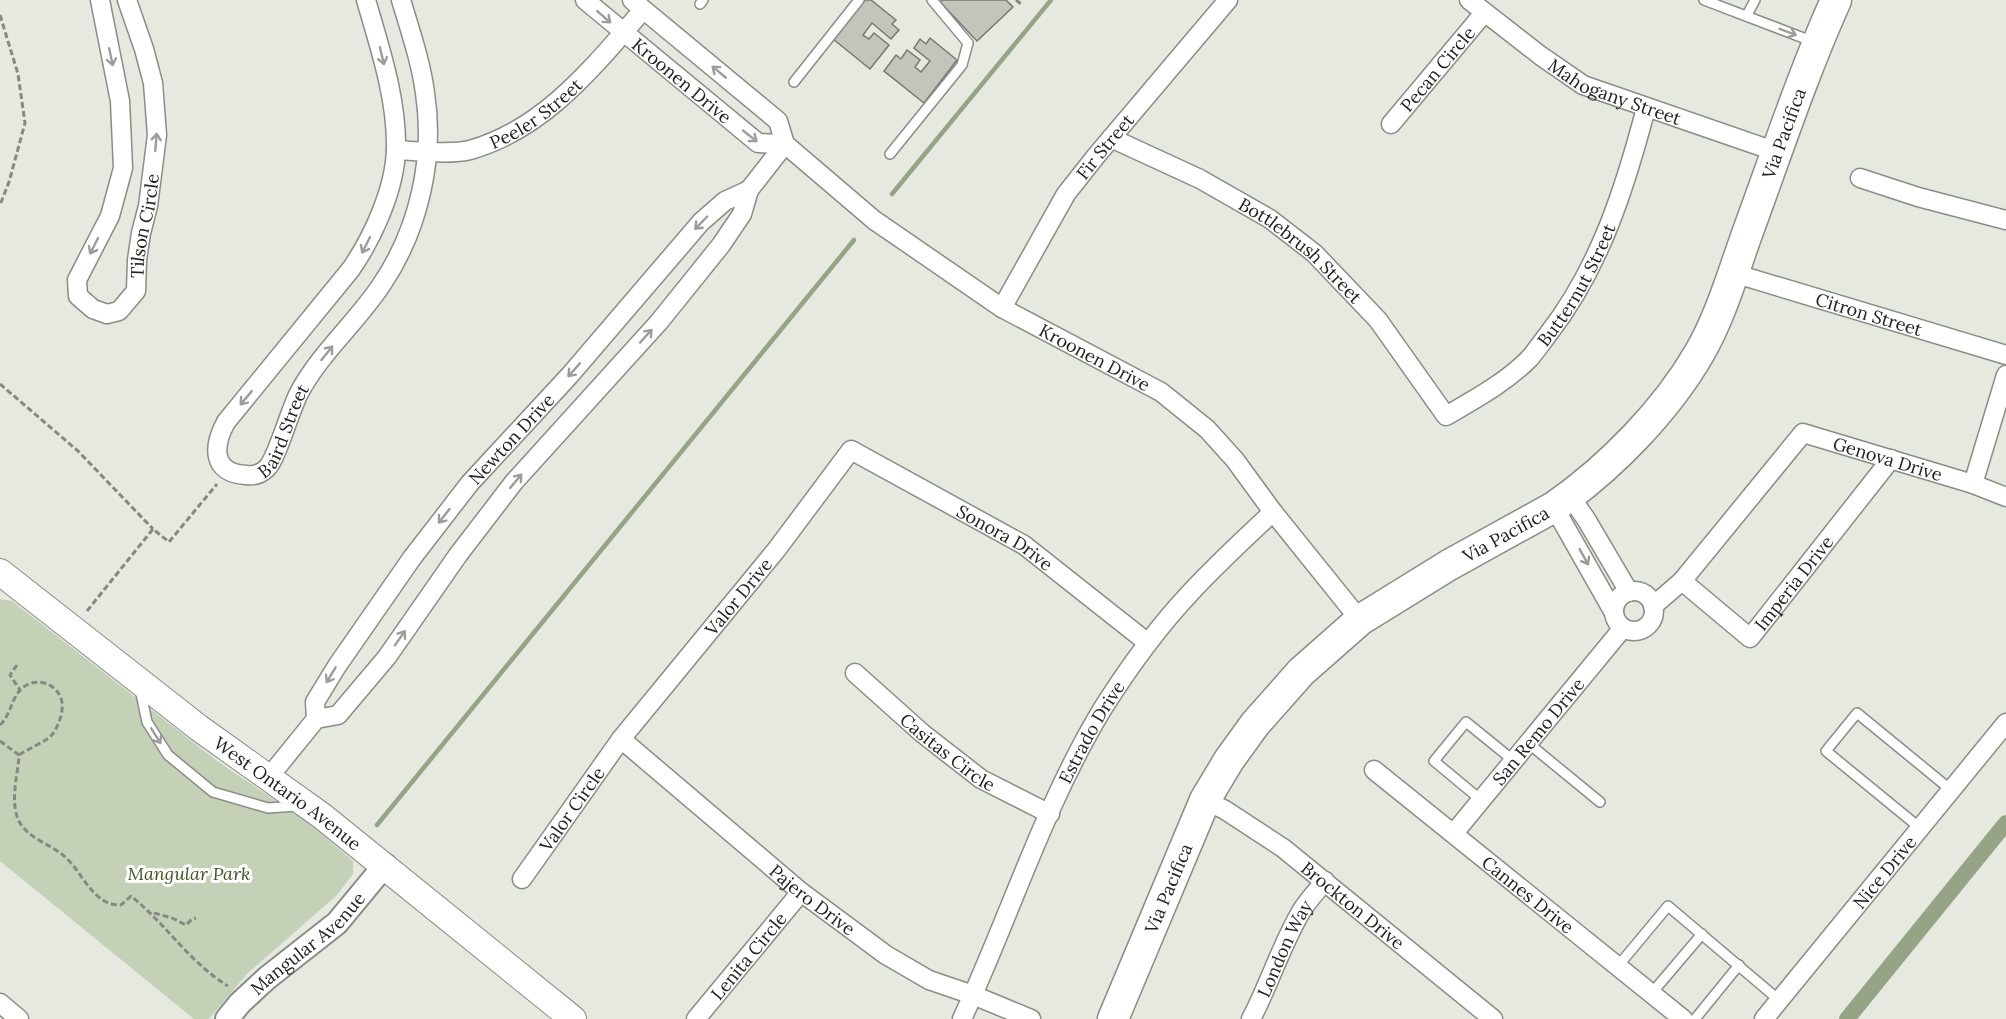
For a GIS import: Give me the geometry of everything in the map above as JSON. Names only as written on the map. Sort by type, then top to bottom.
[{"type":"main road","name":"Via Pacifica","points":[[1113,1019],[1205,800],[1229,760],[1255,724],[1301,672],[1360,620],[1449,565],[1562,501],[1626,446],[1683,379],[1700,352],[1713,324],[1817,43],[1836,0]]},
{"type":"main road","name":"West Ontario Avenue","points":[[0,572],[199,728],[308,805],[385,865],[573,1019]]},
{"type":"street","name":"Tilson Circle","points":[[100,0],[120,101],[123,168],[110,216],[77,280],[78,296],[93,309],[107,314],[119,311],[136,291],[137,260],[148,207],[157,135],[153,83],[127,0]]},
{"type":"street","name":"Baird Street","points":[[366,0],[392,97],[396,150],[388,190],[378,220],[364,249],[335,291],[226,422],[219,435],[217,452],[219,460],[230,472],[250,476],[267,469],[290,414],[312,372],[381,286],[410,232],[419,201],[427,152],[428,122],[425,91],[401,0]]},
{"type":"street","name":"Kroonen Drive","points":[[585,0],[758,143],[785,144]]},
{"type":"street","name":"Fir Street","points":[[1002,308],[1066,194],[1228,0]]},
{"type":"street","name":"Mahogany Street","points":[[1469,0],[1541,56],[1583,85],[1777,152]]},
{"type":"street","name":"Peeler Street","points":[[396,150],[427,152],[468,150],[524,128],[597,65],[623,33],[638,5]]},
{"type":"street","name":"Kroonen Drive","points":[[638,5],[778,121],[785,144],[874,220],[1002,308],[1161,392],[1207,429],[1235,460],[1272,512],[1360,620]]},
{"type":"street","name":"Pecan Circle","points":[[1391,124],[1484,13]]},
{"type":"street","name":"Butternut Street","points":[[1446,416],[1490,391],[1529,358],[1559,320],[1588,274],[1609,228],[1630,167],[1646,108]]},
{"type":"street","name":"Bottlebrush Street","points":[[1111,138],[1200,179],[1240,201],[1270,219],[1314,253],[1378,320],[1446,416]]},
{"type":"street","name":"Newton Drive","points":[[269,777],[316,719],[338,715],[387,657],[458,555],[514,482],[659,322],[721,245],[742,214],[749,190],[785,144]]},
{"type":"street","points":[[1860,178],[1918,197],[2006,220]]},
{"type":"street","name":"Newton Drive","points":[[316,719],[315,702],[337,666],[412,558],[470,483],[593,348],[701,222],[725,201],[749,190]]},
{"type":"street","name":"Citron Street","points":[[1733,273],[2006,355]]},
{"type":"street","points":[[2006,375],[1973,484],[2006,496]]},
{"type":"street","name":"Genova Drive","points":[[1682,581],[1803,433],[1973,484]]},
{"type":"street","name":"Sonora Drive","points":[[851,450],[1024,545],[1148,643]]},
{"type":"street","name":"Valor Drive","points":[[621,740],[777,549],[851,450]]},
{"type":"street","name":"Imperia Drive","points":[[1682,581],[1750,638],[1891,459]]},
{"type":"street","points":[[1562,501],[1588,523],[1629,592]]},
{"type":"street","points":[[1562,501],[1615,618],[1623,628],[1636,631],[1648,625],[1654,613],[1653,606],[1644,594],[1629,592],[1618,599],[1613,611]]},
{"type":"street","name":"Estrado Drive","points":[[962,1019],[1050,814],[1102,710],[1148,643],[1191,591],[1272,512]]},
{"type":"street","points":[[1653,606],[1682,581]]},
{"type":"street","name":"San Remo Drive","points":[[1454,833],[1623,628]]},
{"type":"street","name":"Casitas Circle","points":[[855,673],[922,733],[981,779],[1050,814]]},
{"type":"street","name":"Nice Drive","points":[[1764,1019],[2006,723]]},
{"type":"street","name":"Valor Circle","points":[[522,879],[621,740]]},
{"type":"street","name":"Pajero Drive","points":[[621,740],[801,892],[886,955],[929,980],[974,995],[1031,1019]]},
{"type":"street","name":"Cannes Drive","points":[[1374,770],[1683,1019]]},
{"type":"street","name":"Brockton Drive","points":[[1205,800],[1225,810],[1284,848],[1325,881],[1473,1013],[1493,1019]]},
{"type":"street","name":"Mangular Avenue","points":[[227,1019],[240,1003],[267,978],[337,923],[385,865]]},
{"type":"street","name":"London Way","points":[[1251,1019],[1273,975],[1285,941],[1303,908],[1325,881]]},
{"type":"street","name":"Lenita Circle","points":[[696,1019],[801,892]]},
{"type":"street","points":[[0,1003],[19,1019]]},
{"type":"lane","points":[[794,82],[859,0]]},
{"type":"lane","points":[[890,154],[962,64],[967,50],[968,43],[932,0]]},
{"type":"lane","points":[[1704,0],[1817,43]]},
{"type":"lane","points":[[1747,15],[1755,0]]},
{"type":"lane","points":[[139,681],[147,722],[168,755],[213,792],[268,808],[308,805]]},
{"type":"lane","points":[[1920,828],[1826,751],[1857,713],[1951,790]]},
{"type":"lane","points":[[1481,800],[1434,761],[1466,722],[1514,761]]},
{"type":"lane","points":[[1528,743],[1600,802]]},
{"type":"lane","points":[[1618,966],[1668,906],[1779,1000]]},
{"type":"lane","points":[[1652,994],[1702,934]]},
{"type":"lane","points":[[1695,1019],[1739,965]]},
{"type":"path","points":[[1016,0],[1021,4]]},
{"type":"path","points":[[0,15],[18,74],[24,123],[9,182],[0,205]]},
{"type":"path","points":[[0,384],[78,451],[153,529],[170,542],[222,478]]},
{"type":"path","points":[[87,611],[153,529]]},
{"type":"path","points":[[17,665],[10,675],[20,690]]},
{"type":"path","points":[[0,725],[20,690],[29,684],[41,682],[60,695],[61,716],[52,735],[19,754]]},
{"type":"path","points":[[0,741],[19,754]]},
{"type":"path","points":[[19,754],[15,803],[17,815],[23,827],[34,837],[64,856],[105,902],[121,905],[131,896],[152,913],[210,975],[228,986]]},
{"type":"path","points":[[152,913],[172,918],[186,925],[193,917]]},
{"type":"green space","name":"Mangular Park","points":[[0,599],[12,601],[217,761],[309,823],[353,861],[353,874],[337,895],[247,974],[209,1019],[194,1019],[0,861]]},
{"type":"building","points":[[865,0],[871,0],[896,20],[892,24],[899,30],[891,39],[872,23],[863,35],[869,39],[874,33],[889,45],[870,69],[833,39]]},
{"type":"building","points":[[943,0],[1006,0],[1013,7],[977,41],[940,2]]},
{"type":"building","points":[[930,38],[957,60],[924,103],[884,71],[896,55],[901,59],[907,50],[920,60],[915,67],[921,72],[930,61],[914,48],[920,39],[926,44]]},
{"type":"waterway","points":[[892,194],[1051,0]]},
{"type":"waterway","points":[[377,825],[854,240]]},
{"type":"waterway","points":[[1847,1019],[2006,823]]}]
